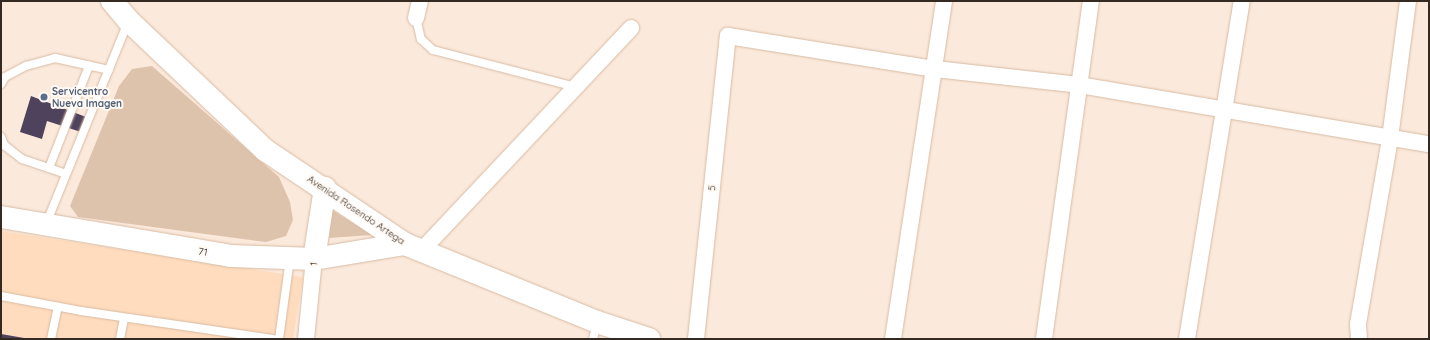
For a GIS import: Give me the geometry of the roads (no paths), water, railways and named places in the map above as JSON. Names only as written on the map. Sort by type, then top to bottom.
[{"type":"main road","name":"Avenida Rosendo Artega","points":[[112,1],[129,21],[265,150],[413,247],[595,331],[649,339]]},
{"type":"main road","name":"1","points":[[314,259],[325,188]]},
{"type":"main road","name":"71","points":[[1,217],[231,256],[314,259],[413,247]]},
{"type":"street","points":[[416,18],[420,1]]},
{"type":"street","points":[[893,339],[935,69],[944,1]]},
{"type":"street","points":[[1044,339],[1091,1]]},
{"type":"street","points":[[1187,339],[1223,108],[1242,1]]},
{"type":"street","points":[[1359,339],[1358,324],[1390,138],[1408,1]]},
{"type":"street","points":[[413,247],[576,87],[631,28]]},
{"type":"street","name":"5","points":[[696,339],[728,36],[935,69]]},
{"type":"street","points":[[935,69],[1079,85],[1223,108],[1429,144]]},
{"type":"street","name":"1","points":[[306,339],[314,259]]},
{"type":"lane","points":[[416,18],[422,39],[433,50],[576,87]]},
{"type":"lane","points":[[46,225],[129,21]]},
{"type":"lane","points":[[1,84],[5,77],[26,66],[55,58],[109,70]]},
{"type":"lane","points":[[48,168],[89,66]]},
{"type":"lane","points":[[1,137],[4,145],[22,159],[66,174]]},
{"type":"lane","points":[[280,339],[290,258]]},
{"type":"lane","points":[[1,296],[124,318],[273,339]]},
{"type":"lane","points":[[51,339],[58,307]]},
{"type":"lane","points":[[120,339],[124,318]]},
{"type":"place","name":"Servicentro Nueva Imagen","points":[[44,97]]}]
